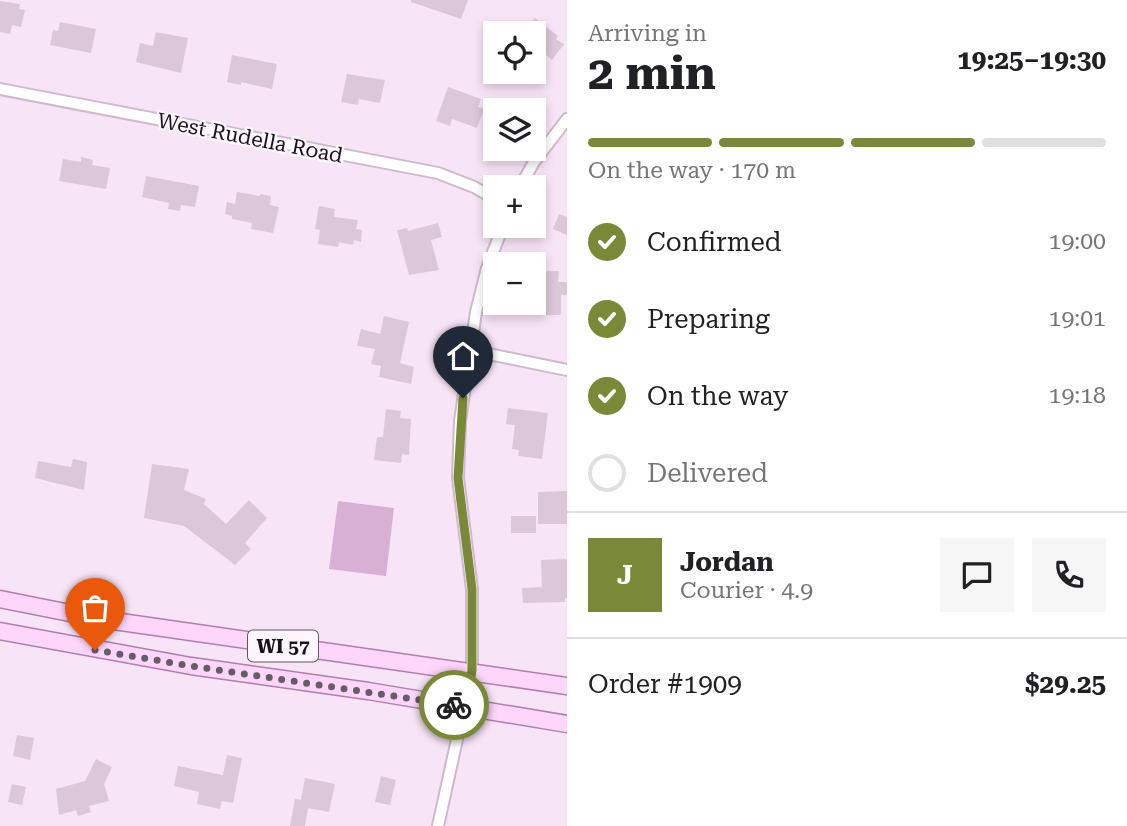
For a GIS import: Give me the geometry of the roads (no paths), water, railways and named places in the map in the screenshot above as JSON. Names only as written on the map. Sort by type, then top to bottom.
[{"type":"main road","name":"WI 57","points":[[0,599],[136,624],[567,686]]},
{"type":"main road","name":"WI 57","points":[[0,631],[191,666],[465,706],[567,724]]},
{"type":"street","name":"West Rudella Road","points":[[0,89],[438,173],[483,192]]},
{"type":"street","points":[[527,175],[567,119]]},
{"type":"street","points":[[438,826],[472,671],[472,589],[458,478],[460,421],[469,350],[487,268],[498,238]]},
{"type":"street","points":[[469,350],[567,370]]}]
